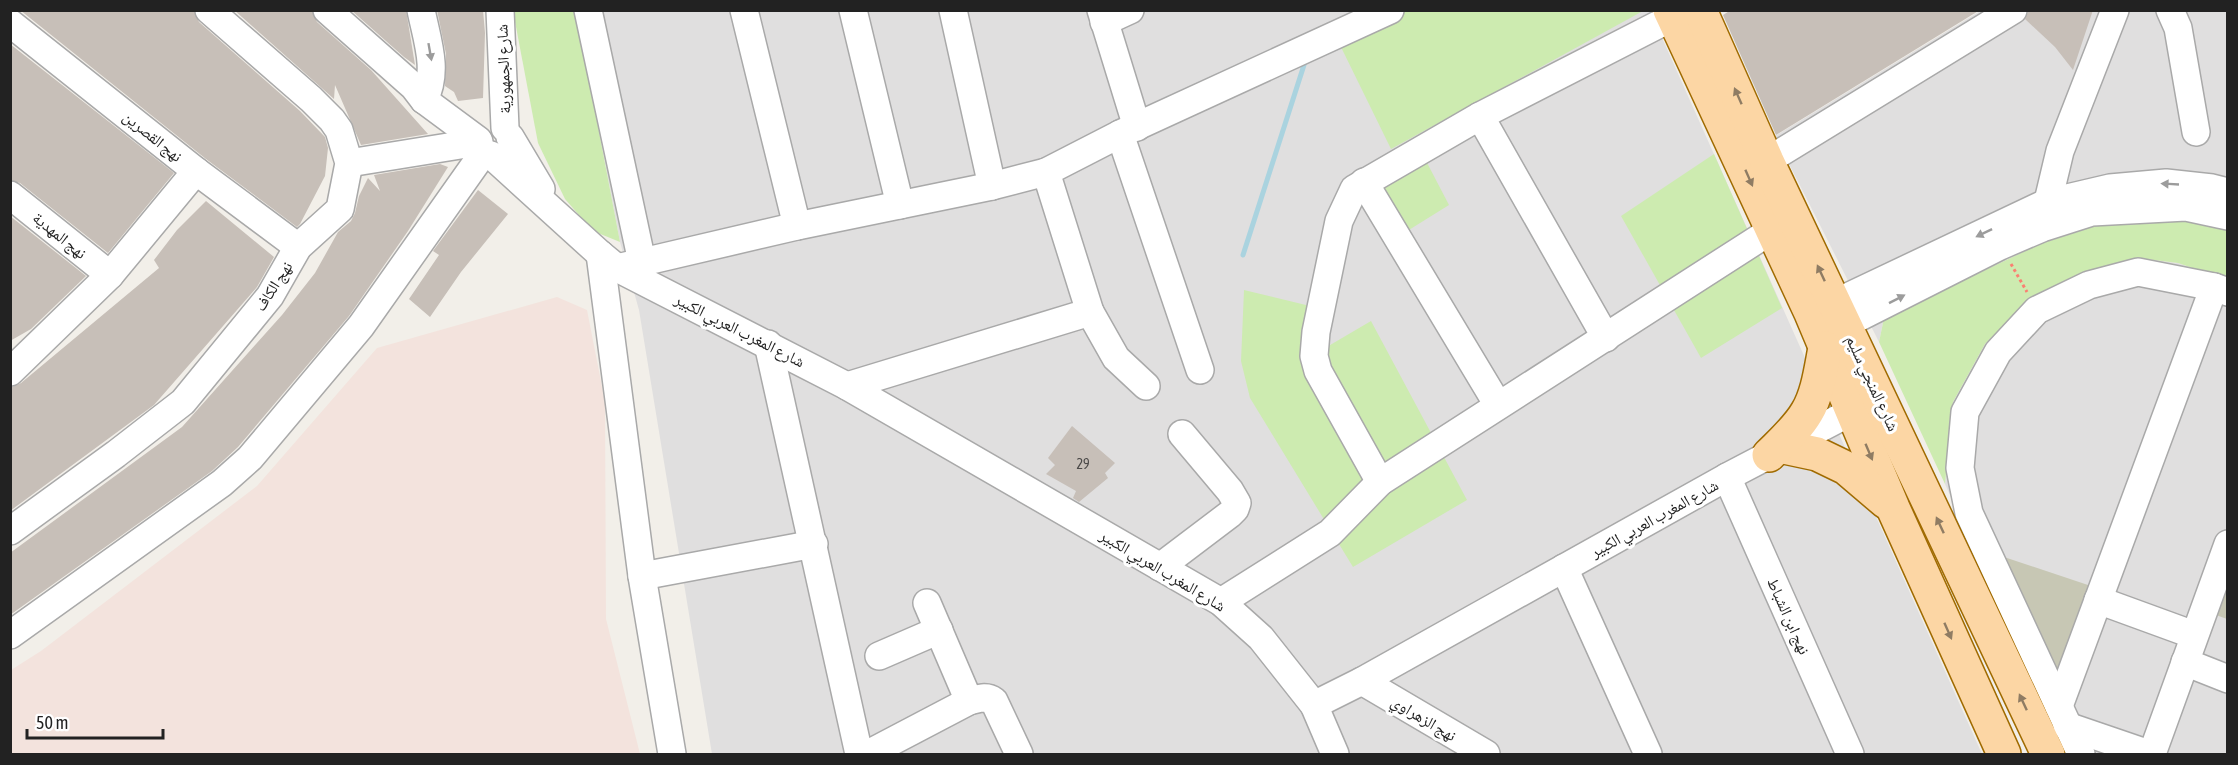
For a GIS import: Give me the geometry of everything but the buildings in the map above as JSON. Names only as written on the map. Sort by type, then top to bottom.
[{"type":"main road","name":"شارع المنجي سليم","points":[[1681,13],[1767,160],[1827,325]]},
{"type":"main road","name":"شارع المنجي سليم","points":[[1681,13],[1772,230],[1827,325],[1865,404],[2048,754]]},
{"type":"main road","points":[[1776,451],[1808,411],[1818,380],[1827,325]]},
{"type":"main road","name":"شارع المنجي سليم","points":[[1865,404],[1893,508],[2004,754]]},
{"type":"main road","points":[[1776,451],[1817,454],[1846,468],[1893,508]]},
{"type":"street","name":"نهج الكاف","points":[[10,531],[183,402],[270,296],[298,247],[340,209],[349,163],[339,130],[333,120],[209,10]]},
{"type":"street","name":"شارع المغرب العربي الكبير","points":[[327,10],[422,94],[490,139],[556,213],[620,261],[847,386],[1221,602],[1261,638],[1314,705],[1362,681],[1727,477],[1865,404]]},
{"type":"street","points":[[421,10],[432,68],[422,94]]},
{"type":"street","name":"شارع الجمهورية","points":[[490,139],[500,10]]},
{"type":"street","points":[[588,10],[620,261],[642,576],[672,754]]},
{"type":"street","points":[[744,10],[797,226]]},
{"type":"street","points":[[853,10],[900,205]]},
{"type":"street","points":[[953,10],[993,186]]},
{"type":"street","points":[[1130,10],[1102,16],[1128,130],[1200,370]]},
{"type":"street","points":[[620,261],[993,186],[1046,171],[1128,130],[1390,10]]},
{"type":"street","points":[[1767,160],[2013,10]]},
{"type":"street","points":[[1827,325],[2000,246],[2044,216],[2060,152],[2115,10]]},
{"type":"street","points":[[2170,10],[2178,28],[2196,132]]},
{"type":"street","points":[[1380,482],[1318,371],[1314,356],[1316,332],[1340,221],[1354,189],[1480,116],[1681,13]]},
{"type":"street","name":"نهج القصرين","points":[[11,24],[196,171],[298,247]]},
{"type":"street","points":[[1480,116],[1606,338]]},
{"type":"street","points":[[349,163],[490,139]]},
{"type":"street","points":[[12,630],[222,483],[250,458],[361,326],[490,139]]},
{"type":"street","points":[[2060,152],[2085,203]]},
{"type":"street","points":[[15,361],[110,275],[196,171]]},
{"type":"street","points":[[1046,171],[1090,312],[1116,358],[1146,386]]},
{"type":"street","points":[[1364,182],[1498,405]]},
{"type":"street","points":[[1827,325],[2044,216],[2085,203],[2110,188],[2166,183],[2228,192]]},
{"type":"street","name":"نهج المهدية","points":[[10,195],[110,275]]},
{"type":"street","points":[[2085,203],[2186,207],[2228,216]]},
{"type":"street","points":[[1221,602],[1330,533],[1380,482],[1772,230]]},
{"type":"street","points":[[2063,716],[2098,600],[2221,290],[2138,272],[2089,285],[2037,309],[1998,352],[1965,412],[1960,468],[1969,513],[2063,716],[2081,754]]},
{"type":"street","points":[[847,386],[1090,312]]},
{"type":"street","points":[[768,344],[859,754]]},
{"type":"street","points":[[1160,567],[1230,514],[1237,503],[1230,491],[1182,434]]},
{"type":"street","name":"نهج ابن الشباط","points":[[1727,477],[1850,754]]},
{"type":"street","points":[[642,576],[814,544]]},
{"type":"street","points":[[2063,716],[2151,754],[2228,544]]},
{"type":"street","points":[[1564,568],[1648,754]]},
{"type":"street","points":[[2098,600],[2194,635]]},
{"type":"street","points":[[927,603],[969,701]]},
{"type":"street","points":[[879,656],[939,630]]},
{"type":"street","points":[[2185,662],[2228,679]]},
{"type":"street","name":"نهج الزهراوي","points":[[1362,681],[1486,754]]},
{"type":"street","points":[[868,754],[969,701],[983,697],[994,701],[1019,754]]},
{"type":"street","points":[[1314,705],[1335,754]]},
{"type":"path","points":[[2000,246],[2037,309]]},
{"type":"shaded area","points":[[576,11],[1650,11],[1982,754],[712,754],[639,310],[620,242]]},
{"type":"shaded area","points":[[1980,11],[2227,11],[2227,228],[2117,219],[2040,244],[1884,318],[1879,342],[1775,136]]},
{"type":"shaded area","points":[[2138,258],[2178,263],[2227,280],[2227,754],[2067,754],[1945,484],[1953,402],[1985,344],[2031,300],[2088,271]]},
{"type":"shaded area","points":[[557,297],[587,310],[605,402],[606,619],[640,754],[11,754],[11,670],[41,651],[257,486],[377,348]]},
{"type":"shaded area","points":[[2001,556],[2091,586],[2057,683]]},
{"type":"shaded area","points":[[2227,585],[2227,619],[2216,615]]},
{"type":"green space","points":[[513,11],[576,11],[620,242],[593,231],[565,199],[538,143]]},
{"type":"green space","points":[[1403,11],[1643,11],[1391,149],[1338,41]]},
{"type":"green space","points":[[1714,154],[1782,308],[1701,358],[1621,216]]},
{"type":"green space","points":[[1424,157],[1449,205],[1404,233],[1376,185]]},
{"type":"green space","points":[[2195,218],[2227,228],[2227,280],[2178,263],[2138,258],[2088,271],[2031,300],[1985,344],[1953,402],[1945,484],[1879,342],[1884,318],[2040,244],[2117,219]]},
{"type":"green space","points":[[1244,290],[1310,306],[1300,356],[1325,348],[1371,321],[1467,500],[1353,567],[1250,398],[1241,361]]},
{"type":"waterway","points":[[1243,255],[1304,65]]}]
